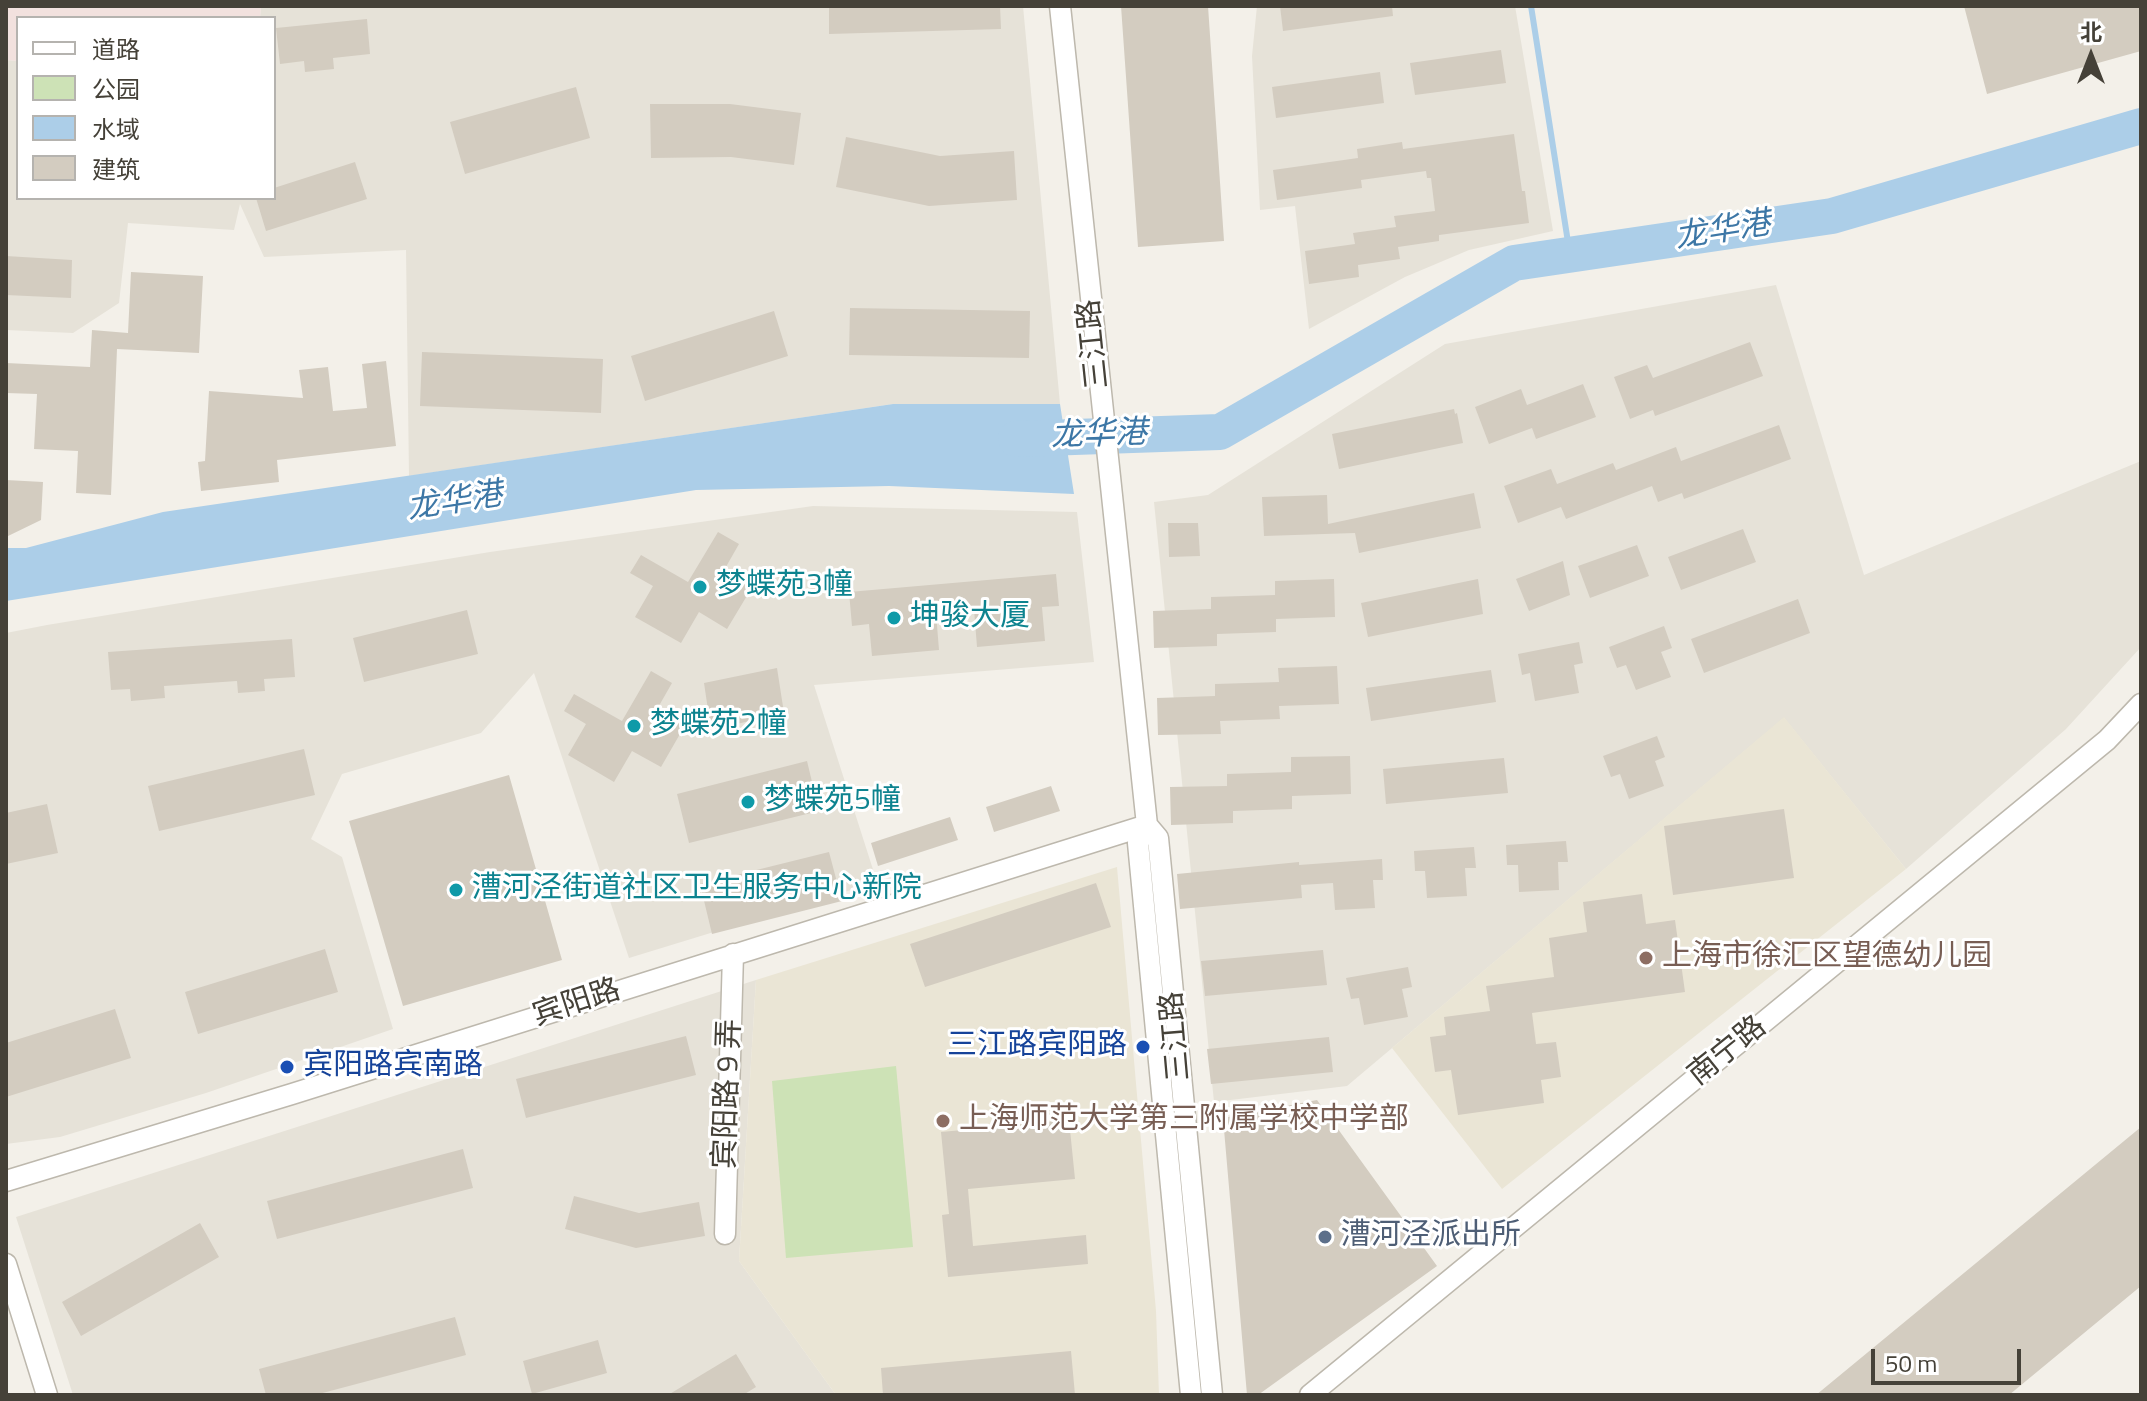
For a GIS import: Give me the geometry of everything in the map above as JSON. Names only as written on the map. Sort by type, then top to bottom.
[{"type":"street","name":"三江路","points":[[1060,6],[1147,825],[1138,843],[1191,1395]]},
{"type":"street","name":"南宁路","points":[[1310,1395],[2095,750],[2141,704]]},
{"type":"street","name":"三江路","points":[[1147,825],[1158,838],[1212,1395]]},
{"type":"street","name":"宾阳路","points":[[6,1181],[1147,825]]},
{"type":"street","name":"宾阳路 9 弄","points":[[725,1234],[733,954]]},
{"type":"street","points":[[6,1264],[47,1395]]},
{"type":"shaded area","points":[[6,6],[261,6],[260,16],[16,16],[16,61],[6,60]]},
{"type":"shaded area","points":[[261,6],[1023,6],[1060,404],[893,404],[409,476],[406,250],[264,257],[240,204],[234,230],[128,223],[119,303],[73,333],[6,330],[6,60],[16,61],[16,200],[276,200],[276,16],[260,16]]},
{"type":"shaded area","points":[[1257,6],[1515,6],[1553,231],[1469,250],[1405,277],[1309,329],[1295,206],[1260,210],[1252,56]]},
{"type":"shaded area","points":[[1776,285],[1864,575],[2141,461],[2141,647],[2066,729],[1906,869],[1784,718],[1347,1086],[1214,1102],[1154,502],[1208,495],[1445,344]]},
{"type":"shaded area","points":[[813,506],[1077,512],[1094,662],[814,685],[877,882],[629,958],[534,673],[481,733],[342,774],[311,839],[342,857],[393,1029],[206,1093],[60,1137],[6,1144],[6,633],[490,552]]},
{"type":"shaded area","name":"上海市徐汇区望德幼儿园","points":[[1784,717],[1906,869],[1502,1189],[1392,1048]]},
{"type":"shaded area","name":"上海师范大学第三附属学校中学部","points":[[1117,867],[1156,1311],[1159,1395],[836,1395],[739,1261],[756,980]]},
{"type":"shaded area","points":[[756,980],[739,1261],[836,1395],[73,1395],[16,1217]]},
{"type":"green space","points":[[896,1066],[913,1247],[786,1258],[772,1081]]},
{"type":"water","points":[[893,404],[1060,404],[1074,494],[889,486],[696,490],[6,601],[6,548],[26,548],[163,512]]},
{"type":"building","points":[[829,6],[1000,6],[1001,29],[829,34]]},
{"type":"building","points":[[1121,6],[1208,6],[1224,241],[1138,247]]},
{"type":"building","points":[[1280,6],[1392,6],[1393,16],[1283,31]]},
{"type":"building","points":[[1964,6],[2141,6],[2141,51],[1987,94]]},
{"type":"building","points":[[367,19],[370,54],[333,58],[334,69],[305,72],[304,61],[280,64],[276,28]]},
{"type":"building","points":[[1501,50],[1506,83],[1415,95],[1410,63]]},
{"type":"building","points":[[1380,72],[1384,103],[1276,118],[1272,87]]},
{"type":"building","points":[[576,87],[590,138],[465,174],[450,122]]},
{"type":"building","points":[[650,104],[730,104],[801,113],[794,165],[731,157],[651,158]]},
{"type":"building","points":[[1514,134],[1529,223],[1439,235],[1439,241],[1398,247],[1400,259],[1358,265],[1359,277],[1309,284],[1305,251],[1355,244],[1353,233],[1396,227],[1394,216],[1435,211],[1431,178],[1427,178],[1426,171],[1361,180],[1362,188],[1277,200],[1273,170],[1358,158],[1357,149],[1402,142],[1403,149]]},
{"type":"building","points":[[846,137],[940,156],[1014,151],[1017,200],[929,206],[836,187]]},
{"type":"building","points":[[355,162],[367,199],[266,231],[257,200],[276,200],[276,187]]},
{"type":"building","points":[[6,256],[72,260],[71,298],[6,295]]},
{"type":"building","points":[[131,272],[203,276],[199,353],[117,349],[111,495],[76,493],[78,451],[34,449],[37,394],[6,393],[6,363],[90,367],[92,330],[128,333]]},
{"type":"building","points":[[850,308],[1030,311],[1029,358],[849,355]]},
{"type":"building","points":[[774,311],[788,356],[645,401],[631,356]]},
{"type":"building","points":[[1750,342],[1763,376],[1655,416],[1653,410],[1630,419],[1614,377],[1647,365],[1653,378]]},
{"type":"building","points":[[422,352],[603,359],[601,413],[420,406]]},
{"type":"building","points":[[386,361],[396,446],[277,460],[279,482],[201,491],[198,462],[205,461],[209,391],[303,398],[299,370],[328,367],[333,411],[367,408],[362,364]]},
{"type":"building","points":[[1583,384],[1596,417],[1536,439],[1532,428],[1489,444],[1475,407],[1521,389],[1527,405]]},
{"type":"building","points":[[1454,409],[1463,443],[1339,469],[1332,434]]},
{"type":"building","points":[[1779,425],[1791,459],[1684,499],[1682,493],[1658,502],[1652,486],[1566,519],[1561,507],[1518,523],[1504,486],[1551,469],[1557,484],[1613,463],[1616,470],[1676,447],[1681,461]]},
{"type":"building","points":[[6,480],[43,482],[41,520],[6,537]]},
{"type":"building","points":[[1474,493],[1481,528],[1359,553],[1355,533],[1264,536],[1262,497],[1327,495],[1328,524]]},
{"type":"building","points":[[1168,523],[1198,523],[1200,556],[1169,557]]},
{"type":"building","points":[[1743,529],[1756,562],[1681,590],[1668,557]]},
{"type":"building","name":"梦蝶苑3幢","points":[[718,532],[739,544],[723,572],[751,589],[727,629],[699,612],[681,643],[635,617],[653,586],[630,573],[641,555],[688,582]]},
{"type":"building","points":[[1637,545],[1649,576],[1590,598],[1578,566]]},
{"type":"building","points":[[1563,561],[1570,595],[1529,611],[1516,579]]},
{"type":"building","name":"坤骏大厦","points":[[1056,574],[1059,606],[1042,607],[1045,641],[977,647],[974,609],[936,613],[939,650],[872,656],[869,624],[852,626],[849,592]]},
{"type":"building","points":[[1334,579],[1335,617],[1276,619],[1276,632],[1217,634],[1217,646],[1154,648],[1153,611],[1211,609],[1211,597],[1275,595],[1275,581]]},
{"type":"building","points":[[1478,579],[1483,614],[1368,637],[1361,603]]},
{"type":"building","points":[[1798,599],[1810,633],[1704,673],[1691,639]]},
{"type":"building","points":[[467,610],[478,654],[364,682],[353,638]]},
{"type":"building","points":[[1664,626],[1672,648],[1661,652],[1671,677],[1636,690],[1626,665],[1617,668],[1609,647]]},
{"type":"building","points":[[292,639],[295,677],[264,679],[265,691],[238,693],[237,681],[164,686],[165,698],[131,701],[130,689],[111,690],[108,652]]},
{"type":"building","points":[[1579,642],[1583,663],[1574,665],[1579,693],[1535,701],[1530,673],[1522,675],[1518,654]]},
{"type":"building","points":[[1337,666],[1339,704],[1279,706],[1280,719],[1220,721],[1221,734],[1158,735],[1157,698],[1215,696],[1215,684],[1279,682],[1278,668]]},
{"type":"building","points":[[777,668],[784,713],[711,730],[704,683]]},
{"type":"building","points":[[1491,670],[1496,702],[1371,721],[1366,688]]},
{"type":"building","name":"梦蝶苑2幢","points":[[651,671],[672,683],[656,711],[684,727],[661,767],[632,751],[614,782],[568,755],[586,724],[564,711],[574,694],[622,721]]},
{"type":"building","points":[[1657,736],[1665,757],[1655,761],[1664,786],[1629,799],[1620,774],[1611,777],[1603,756]]},
{"type":"building","points":[[304,749],[315,795],[159,831],[148,786]]},
{"type":"building","points":[[1350,756],[1351,794],[1292,796],[1292,809],[1233,811],[1233,823],[1171,825],[1170,787],[1227,786],[1227,774],[1291,772],[1291,757]]},
{"type":"building","points":[[1504,758],[1508,793],[1386,804],[1383,769]]},
{"type":"building","name":"梦蝶苑5幢","points":[[807,761],[819,811],[689,843],[677,794]]},
{"type":"building","name":"漕河泾街道社区卫生服务中心新院","points":[[509,775],[562,960],[403,1006],[349,821]]},
{"type":"building","points":[[1051,786],[1060,811],[994,832],[986,807]]},
{"type":"building","points":[[47,804],[58,853],[6,864],[6,813]]},
{"type":"building","points":[[1784,809],[1794,878],[1673,895],[1664,826]]},
{"type":"building","points":[[950,817],[958,840],[878,866],[871,843]]},
{"type":"building","points":[[1566,841],[1568,862],[1558,862],[1559,890],[1519,892],[1518,865],[1507,865],[1506,845]]},
{"type":"building","points":[[1474,847],[1476,868],[1465,868],[1467,896],[1427,898],[1425,871],[1415,871],[1414,851]]},
{"type":"building","points":[[829,852],[842,901],[712,934],[700,884]]},
{"type":"building","points":[[1382,859],[1383,880],[1373,880],[1375,908],[1335,910],[1333,883],[1301,885],[1302,898],[1180,909],[1177,874],[1299,862],[1299,865]]},
{"type":"building","points":[[1096,883],[1111,927],[925,987],[910,944]]},
{"type":"building","points":[[1642,894],[1646,924],[1675,920],[1685,992],[1532,1013],[1536,1044],[1556,1042],[1561,1077],[1541,1080],[1544,1103],[1458,1115],[1451,1070],[1435,1072],[1430,1037],[1446,1035],[1444,1017],[1490,1011],[1486,986],[1554,977],[1549,938],[1587,932],[1583,902]]},
{"type":"building","points":[[325,949],[338,992],[198,1034],[185,992]]},
{"type":"building","points":[[1323,950],[1327,985],[1205,996],[1201,961]]},
{"type":"building","points":[[1408,967],[1412,987],[1402,989],[1408,1017],[1364,1025],[1359,998],[1351,999],[1346,978]]},
{"type":"building","points":[[115,1009],[131,1058],[6,1097],[6,1043]]},
{"type":"building","points":[[686,1036],[696,1075],[526,1118],[516,1079]]},
{"type":"building","points":[[1329,1037],[1333,1072],[1211,1084],[1207,1049]]},
{"type":"building","name":"漕河泾派出所","points":[[1317,1100],[1437,1266],[1258,1395],[1247,1395],[1223,1118]]},
{"type":"building","points":[[1069,1120],[1075,1179],[968,1189],[973,1246],[1086,1235],[1088,1264],[948,1277],[942,1215],[949,1214],[941,1132]]},
{"type":"building","points":[[2141,1127],[2141,1286],[2009,1395],[1816,1395]]},
{"type":"building","points":[[463,1149],[473,1188],[277,1239],[267,1201]]},
{"type":"building","points":[[574,1196],[639,1213],[699,1202],[705,1236],[636,1248],[565,1229]]},
{"type":"building","points":[[200,1223],[219,1257],[81,1336],[62,1302]]},
{"type":"building","points":[[455,1317],[466,1355],[315,1395],[266,1395],[259,1369]]},
{"type":"building","points":[[598,1340],[607,1373],[532,1394],[523,1361]]},
{"type":"building","points":[[1071,1351],[1075,1395],[883,1395],[881,1368]]},
{"type":"building","points":[[736,1354],[756,1387],[743,1395],[668,1395]]},
{"type":"waterway","points":[[1531,6],[1570,255]]},
{"type":"waterway","name":"龙华港","points":[[1016,439],[1220,432],[1514,263],[1832,216],[2141,126]]},
{"type":"place","name":"梦蝶苑3幢","points":[[700,587]]},
{"type":"place","name":"坤骏大厦","points":[[894,618]]},
{"type":"place","name":"梦蝶苑2幢","points":[[634,726]]},
{"type":"place","name":"梦蝶苑5幢","points":[[748,802]]},
{"type":"place","name":"漕河泾街道社区卫生服务中心新院","points":[[456,890]]},
{"type":"place","name":"上海市徐汇区望德幼儿园","points":[[1646,958]]},
{"type":"place","name":"三江路宾阳路","points":[[1143,1047]]},
{"type":"place","name":"宾阳路宾南路","points":[[287,1067]]},
{"type":"place","name":"上海师范大学第三附属学校中学部","points":[[943,1121]]},
{"type":"place","name":"漕河泾派出所","points":[[1325,1237]]}]
